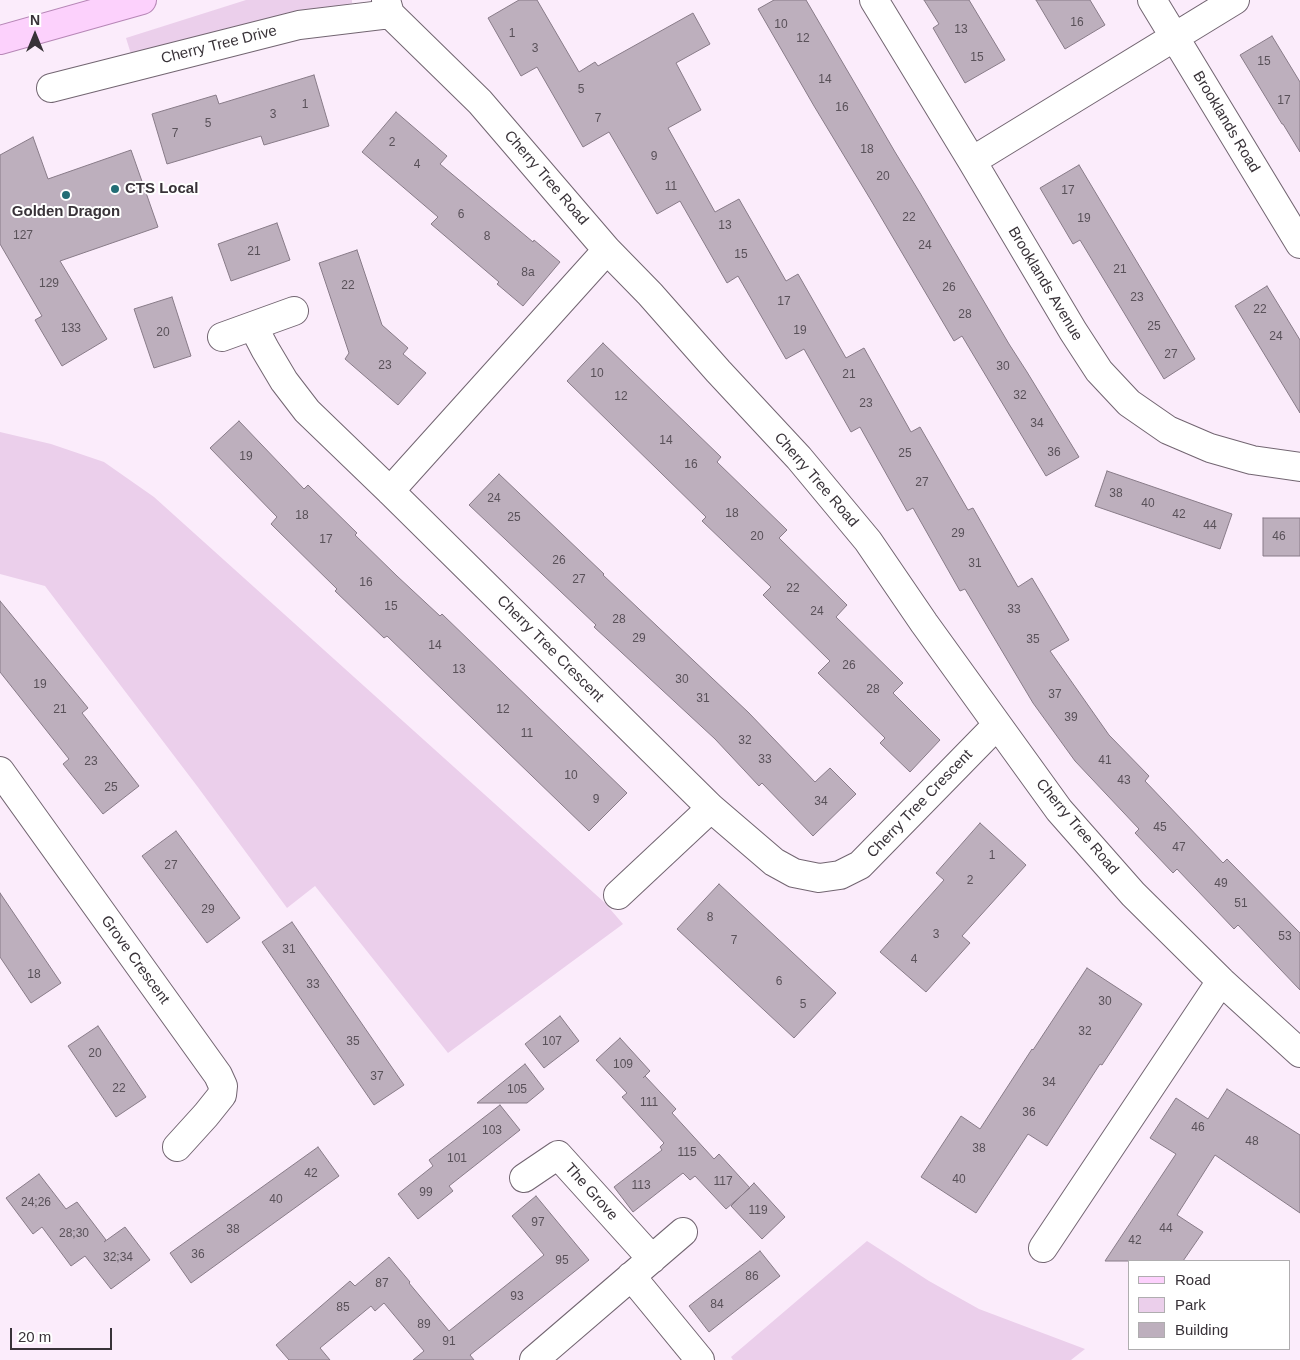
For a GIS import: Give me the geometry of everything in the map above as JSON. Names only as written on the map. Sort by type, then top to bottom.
[{"type":"main road","points":[[0,40],[142,0]]},
{"type":"street","name":"Brooklands Avenue","points":[[874,0],[1072,331],[1099,371],[1129,403],[1168,430],[1210,448],[1252,460],[1300,467]]},
{"type":"street","name":"Brooklands Road","points":[[1152,0],[1300,244]]},
{"type":"street","points":[[972,161],[1235,0]]},
{"type":"street","name":"Cherry Tree Drive","points":[[51,88],[299,25],[388,7]]},
{"type":"street","name":"Cherry Tree Road","points":[[388,7],[480,102],[607,250],[650,294],[718,371],[800,458],[868,541],[924,623],[1059,810],[1134,894],[1221,981],[1300,1053]]},
{"type":"street","points":[[390,490],[607,250]]},
{"type":"street","points":[[222,337],[294,311]]},
{"type":"street","name":"Cherry Tree Crescent","points":[[253,326],[284,381],[307,411],[390,490],[711,808],[774,862],[794,873],[819,878],[840,875],[860,864],[997,725]]},
{"type":"street","name":"Grove Crescent","points":[[0,771],[218,1076],[223,1086],[222,1095],[177,1147]]},
{"type":"street","points":[[618,895],[711,808]]},
{"type":"street","points":[[1043,1248],[1221,981]]},
{"type":"street","name":"The Grove","points":[[524,1178],[558,1155],[652,1258]]},
{"type":"street","points":[[534,1360],[683,1232]]},
{"type":"street","points":[[632,1276],[700,1360]]},
{"type":"green space","points":[[246,0],[352,0],[352,3],[333,9],[299,10],[131,54],[126,38]]},
{"type":"green space","points":[[0,432],[51,444],[104,462],[154,497],[604,902],[623,924],[448,1053],[315,886],[287,908],[45,586],[0,574]]},
{"type":"green space","points":[[867,1241],[929,1281],[979,1309],[1085,1349],[1071,1360],[733,1360],[731,1357]]},
{"type":"building","points":[[519,0],[537,0],[579,72],[595,62],[598,66],[693,13],[710,44],[676,63],[701,110],[668,128],[715,212],[739,199],[786,281],[798,274],[846,358],[864,348],[911,432],[920,427],[968,510],[973,508],[1018,587],[1032,578],[1069,640],[1050,651],[1109,735],[1149,776],[1145,781],[1223,863],[1227,859],[1300,933],[1300,990],[1238,925],[1234,929],[1177,869],[1173,873],[1135,833],[1139,829],[1075,761],[1033,703],[965,589],[960,591],[913,508],[907,511],[860,427],[851,432],[804,349],[786,359],[738,276],[727,283],[680,201],[657,214],[609,132],[583,147],[537,67],[521,76],[488,18]]},
{"type":"building","points":[[774,0],[806,0],[1009,344],[1079,457],[1046,476],[962,336],[954,341],[758,9]]},
{"type":"building","points":[[924,0],[969,0],[1005,60],[965,83],[933,28],[939,24]]},
{"type":"building","points":[[1036,0],[1090,0],[1105,25],[1065,49]]},
{"type":"building","points":[[1272,36],[1300,82],[1300,152],[1240,55]]},
{"type":"building","points":[[314,75],[329,126],[264,145],[261,136],[167,164],[152,114],[216,95],[219,104]]},
{"type":"building","points":[[396,112],[447,156],[440,164],[533,242],[534,240],[560,262],[523,306],[497,284],[499,282],[431,224],[438,217],[362,152]]},
{"type":"building","points":[[33,137],[48,179],[131,150],[158,227],[60,261],[107,339],[62,366],[35,320],[42,316],[0,244],[0,155]]},
{"type":"building","points":[[1079,165],[1195,359],[1164,379],[1080,240],[1073,244],[1040,188]]},
{"type":"building","points":[[277,223],[290,260],[231,281],[218,244]]},
{"type":"building","points":[[357,250],[382,325],[408,348],[403,354],[426,373],[398,405],[345,359],[349,353],[319,263]]},
{"type":"building","points":[[1267,286],[1300,340],[1300,413],[1235,306]]},
{"type":"building","points":[[172,297],[191,356],[154,368],[134,309]]},
{"type":"building","points":[[603,343],[721,457],[717,462],[787,530],[779,538],[847,605],[836,617],[903,683],[893,693],[940,740],[910,772],[880,743],[885,738],[818,673],[830,661],[763,595],[771,587],[702,521],[706,517],[567,381]]},
{"type":"building","points":[[239,421],[304,489],[308,485],[397,576],[440,616],[442,614],[627,793],[589,831],[387,636],[384,638],[335,591],[337,589],[271,524],[277,517],[210,448]]},
{"type":"building","points":[[1107,471],[1232,514],[1220,549],[1095,506]]},
{"type":"building","points":[[499,474],[749,713],[815,782],[830,768],[856,794],[813,836],[762,783],[759,786],[715,739],[594,627],[596,625],[469,505]]},
{"type":"building","points":[[1263,518],[1300,518],[1300,556],[1263,556]]},
{"type":"building","points":[[0,601],[88,708],[82,713],[139,786],[103,814],[63,764],[69,759],[0,672]]},
{"type":"building","points":[[980,823],[1026,865],[962,936],[970,943],[926,992],[880,952],[944,880],[936,873]]},
{"type":"building","points":[[176,831],[240,918],[207,943],[142,856]]},
{"type":"building","points":[[719,884],[836,993],[794,1038],[677,929]]},
{"type":"building","points":[[0,893],[61,983],[31,1003],[0,957]]},
{"type":"building","points":[[292,922],[404,1085],[374,1105],[262,942]]},
{"type":"building","points":[[1087,968],[1142,1004],[1102,1065],[1100,1064],[1047,1146],[1028,1134],[976,1213],[921,1177],[961,1116],[980,1129]]},
{"type":"building","points":[[560,1016],[579,1041],[544,1068],[525,1044]]},
{"type":"building","points":[[98,1026],[146,1097],[116,1117],[68,1046]]},
{"type":"building","points":[[620,1038],[650,1071],[645,1076],[676,1109],[672,1113],[714,1159],[719,1154],[750,1188],[726,1209],[695,1176],[690,1180],[683,1173],[633,1212],[614,1187],[662,1150],[660,1147],[664,1143],[622,1097],[627,1093],[596,1060]]},
{"type":"building","points":[[525,1064],[544,1089],[527,1103],[477,1103]]},
{"type":"building","points":[[1227,1089],[1300,1135],[1300,1213],[1215,1155],[1177,1215],[1203,1232],[1184,1260],[1105,1261],[1176,1154],[1150,1138],[1176,1098],[1208,1119]]},
{"type":"building","points":[[500,1105],[520,1130],[449,1186],[453,1191],[418,1219],[398,1194],[433,1166],[429,1160]]},
{"type":"building","points":[[318,1147],[339,1176],[191,1283],[170,1253]]},
{"type":"building","points":[[39,1174],[66,1209],[77,1202],[106,1240],[104,1242],[125,1227],[150,1260],[111,1289],[85,1256],[71,1266],[42,1227],[33,1234],[6,1198]]},
{"type":"building","points":[[754,1183],[785,1217],[762,1239],[731,1206]]},
{"type":"building","points":[[536,1196],[589,1260],[470,1355],[474,1360],[413,1360],[424,1351],[384,1303],[375,1311],[371,1306],[320,1348],[330,1360],[289,1360],[276,1345],[350,1281],[355,1286],[389,1257],[449,1331],[544,1255],[512,1216]]},
{"type":"building","points":[[760,1251],[780,1276],[709,1332],[689,1306]]},
{"type":"place","name":"CTS Local","points":[[115,189]]},
{"type":"place","name":"Golden Dragon","points":[[66,195]]}]
